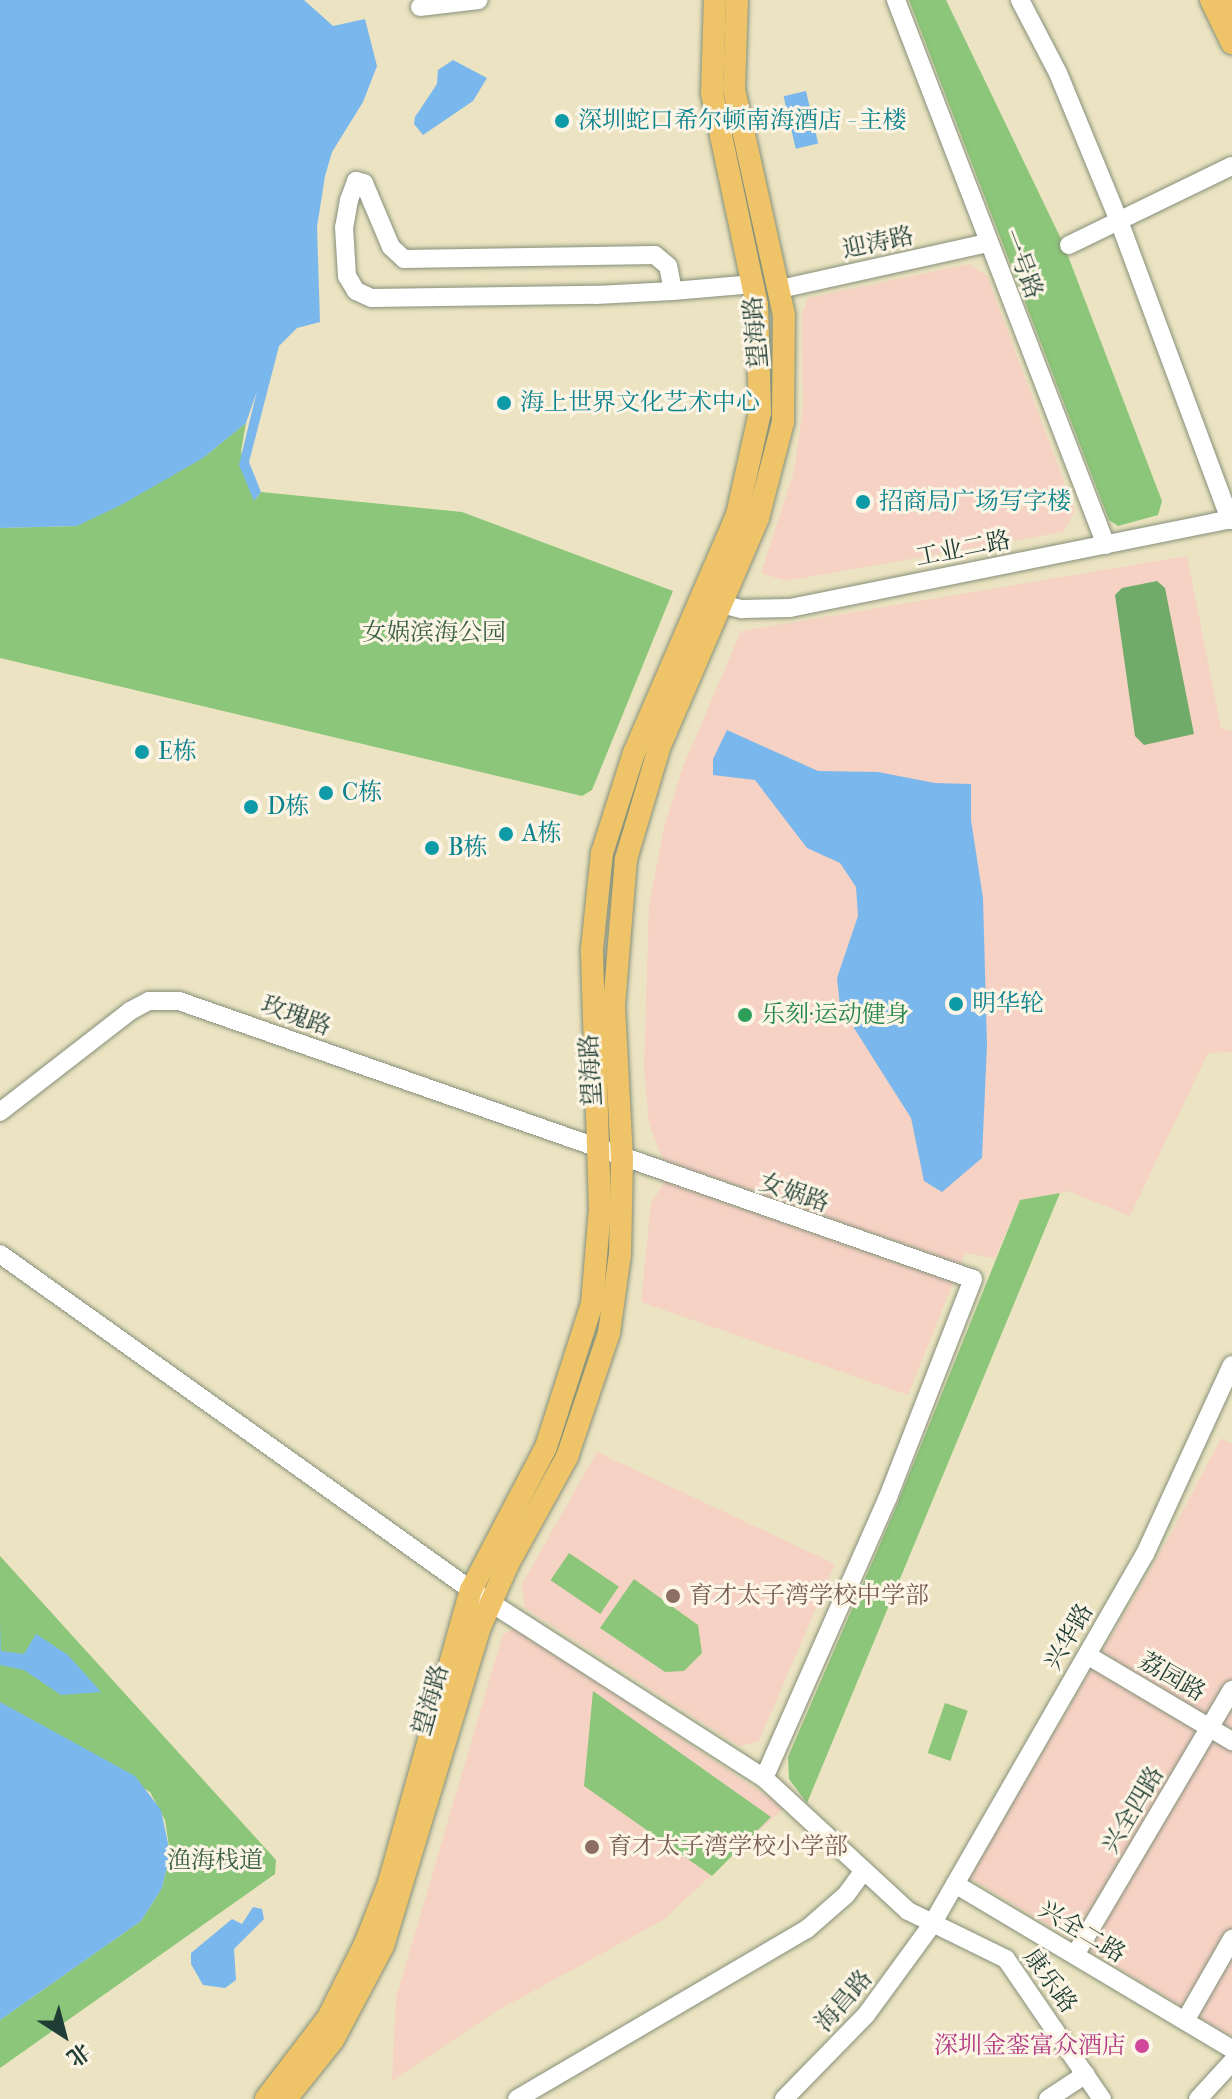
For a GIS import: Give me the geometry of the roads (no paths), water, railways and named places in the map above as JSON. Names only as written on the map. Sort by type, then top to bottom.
[{"type":"main road","name":"望海路","points":[[712,602],[755,450],[762,377],[754,284],[712,93],[715,0]]},
{"type":"main road","name":"望海路","points":[[266,2099],[321,2028],[365,1944],[389,1883],[481,1596],[546,1447],[575,1368],[597,1277],[600,1151],[592,949],[602,853],[627,805],[694,642],[777,456],[786,386],[780,289],[739,122],[733,58],[737,0]]},
{"type":"main road","points":[[1211,0],[1232,43]]},
{"type":"main road","points":[[1228,0],[1232,7]]},
{"type":"main road","name":"望海路","points":[[286,2099],[333,2040],[383,1946],[481,1596],[553,1486],[598,1375],[618,1280],[622,1159],[615,951],[627,805]]},
{"type":"street","points":[[420,7],[479,0]]},
{"type":"street","name":"一号路","points":[[896,0],[1106,545]]},
{"type":"street","points":[[1020,0],[1058,73],[1119,221],[1231,520]]},
{"type":"street","points":[[1069,245],[1232,166]]},
{"type":"street","points":[[673,291],[668,266],[655,255],[404,259],[391,247],[364,183],[356,181],[349,200],[344,227],[347,276],[363,296],[673,291],[754,284]]},
{"type":"street","name":"迎涛路","points":[[780,289],[988,243]]},
{"type":"street","name":"工业二路","points":[[712,602],[790,608],[1231,520]]},
{"type":"street","name":"玫瑰路","points":[[0,1112],[130,1011],[170,1000],[600,1151]]},
{"type":"street","name":"女娲路","points":[[600,1151],[973,1279],[888,1497],[764,1778]]},
{"type":"street","points":[[0,1254],[481,1596]]},
{"type":"street","name":"兴华路","points":[[931,1926],[1227,1408],[1232,1365]]},
{"type":"street","name":"康乐路","points":[[481,1596],[764,1778],[863,1872],[931,1926],[1011,1963],[1102,2099]]},
{"type":"street","name":"荔园路","points":[[1087,1655],[1232,1741]]},
{"type":"street","name":"兴全四路","points":[[1075,1955],[1232,1690]]},
{"type":"street","points":[[517,2099],[807,1929],[846,1895],[863,1872]]},
{"type":"street","name":"兴全二路","points":[[955,1884],[1232,2049]]},
{"type":"street","name":"海昌路","points":[[784,2099],[866,2015],[931,1926]]},
{"type":"street","points":[[1185,2021],[1232,1939]]},
{"type":"street","points":[[1198,2099],[1232,2062]]},
{"type":"street","points":[[1048,2099],[1086,2074]]},
{"type":"water","points":[[0,0],[304,0],[333,26],[365,19],[377,66],[363,102],[332,152],[325,176],[317,227],[320,322],[297,328],[279,346],[249,462],[261,492],[254,501],[239,465],[257,391],[246,423],[203,458],[123,504],[77,526],[0,528]]},
{"type":"water","points":[[453,60],[487,78],[473,101],[423,135],[414,124],[415,117],[437,84],[438,70]]},
{"type":"water","points":[[806,91],[818,144],[796,149],[784,96]]},
{"type":"water","points":[[727,730],[818,771],[878,772],[935,783],[971,784],[971,820],[983,898],[987,1045],[982,1158],[942,1192],[924,1181],[911,1118],[840,1006],[837,978],[858,916],[856,887],[840,863],[807,848],[755,780],[713,775],[713,759]]},
{"type":"water","points":[[0,1624],[1,1651],[24,1654],[36,1634],[68,1655],[101,1692],[61,1695],[24,1670],[0,1665]]},
{"type":"water","points":[[0,1702],[135,1776],[161,1810],[170,1853],[162,1888],[141,1921],[0,2020]]},
{"type":"water","points":[[253,1907],[262,1909],[264,1919],[234,1949],[236,1980],[225,1988],[203,1985],[191,1964],[191,1953],[232,1919],[242,1924]]},
{"type":"place","name":"深圳蛇口希尔顿南海酒店 - 主楼","points":[[562,121]]},
{"type":"place","name":"海上世界文化艺术中心","points":[[504,403]]},
{"type":"place","name":"招商局广场写字楼","points":[[863,502]]},
{"type":"place","name":"E栋","points":[[142,752]]},
{"type":"place","name":"C栋","points":[[326,793]]},
{"type":"place","name":"D栋","points":[[251,807]]},
{"type":"place","name":"A栋","points":[[506,834]]},
{"type":"place","name":"B栋","points":[[432,848]]},
{"type":"place","name":"明华轮","points":[[956,1004]]},
{"type":"place","name":"乐刻·运动健身","points":[[745,1015]]},
{"type":"place","name":"育才太子湾学校中学部","points":[[673,1596]]},
{"type":"place","name":"育才太子湾学校小学部","points":[[592,1847]]},
{"type":"place","name":"深圳金銮富众酒店","points":[[1142,2046]]},
{"type":"park label","name":"女娲滨海公园","points":[[434,633]]},
{"type":"park label","name":"渔海栈道","points":[[215,1861]]}]
